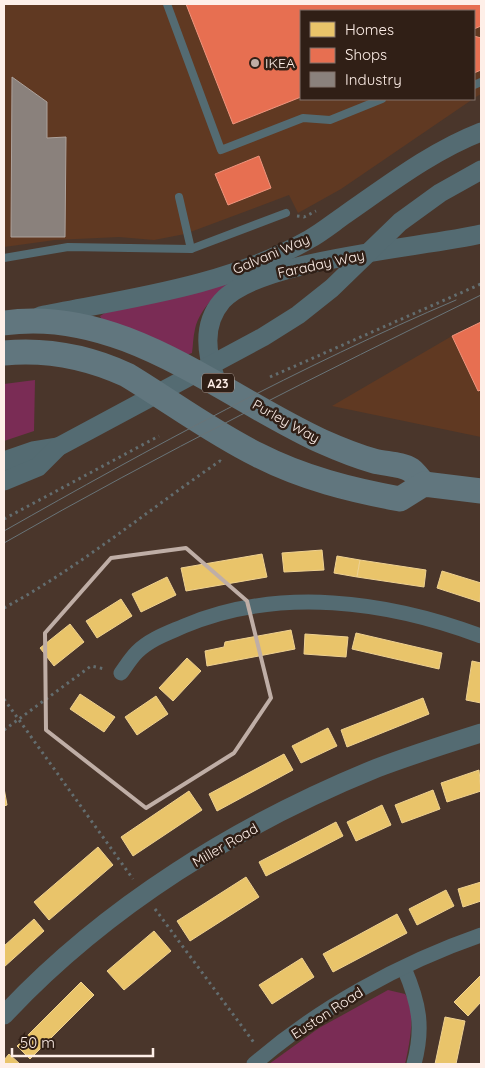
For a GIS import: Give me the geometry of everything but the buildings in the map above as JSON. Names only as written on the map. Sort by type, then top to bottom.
[{"type":"highway","name":"Purley Way","points":[[5,323],[55,323],[83,327],[130,341],[216,382],[302,432],[352,454],[410,470],[424,484]]},
{"type":"highway","points":[[4,353],[65,354],[107,366],[127,375],[258,455],[316,480],[400,499],[424,484],[481,491]]},
{"type":"street","name":"Galvani Way","points":[[5,323],[163,292],[250,266],[309,240],[399,177],[462,140],[481,132]]},
{"type":"street","points":[[4,481],[38,467],[58,447],[263,337],[298,315],[332,288],[400,222],[440,193],[481,170]]},
{"type":"street","name":"Faraday Way","points":[[216,382],[208,350],[209,324],[222,301],[246,284],[293,267],[481,234]]},
{"type":"street","points":[[4,461],[33,451],[58,447]]},
{"type":"street","points":[[121,673],[137,652],[152,640],[200,619],[227,611],[265,605],[325,602],[375,608],[420,616],[481,636]]},
{"type":"street","name":"Miller Road","points":[[4,1015],[50,970],[113,917],[202,857],[247,831],[346,782],[403,758],[481,733]]},
{"type":"street","name":"Euston Road","points":[[254,1064],[313,1020],[404,968],[481,935]]},
{"type":"street","points":[[404,968],[416,995],[419,1013],[419,1037],[414,1064]]},
{"type":"lane","points":[[167,4],[222,150],[302,118],[330,120],[380,100]]},
{"type":"lane","points":[[179,197],[191,249]]},
{"type":"lane","points":[[4,258],[68,247],[191,249],[286,213]]},
{"type":"path","points":[[270,377],[481,284]]},
{"type":"path","points":[[4,519],[159,436]]},
{"type":"path","points":[[4,608],[46,585],[220,461]]},
{"type":"path","points":[[4,730],[91,666],[121,673]]},
{"type":"path","points":[[4,699],[18,720]]},
{"type":"highlighted area","points":[[186,548],[247,601],[271,698],[234,753],[146,808],[46,730],[45,633],[111,558]]},
{"type":"shaded area","points":[[4,4],[481,4],[481,94],[475,97],[475,10],[300,10],[300,100],[472,100],[341,189],[298,213],[289,195],[185,234],[154,240],[119,237],[55,240],[4,247]]},
{"type":"shaded area","points":[[235,281],[216,295],[205,307],[197,321],[192,353],[186,355],[102,320],[100,316],[105,313]]},
{"type":"shaded area","points":[[481,322],[481,437],[332,406],[452,336]]},
{"type":"shaded area","points":[[35,380],[34,431],[4,441],[4,384]]},
{"type":"shaded area","points":[[388,990],[405,994],[411,1009],[411,1028],[405,1064],[269,1064],[319,1028]]},
{"type":"tram line","points":[[4,543],[181,446],[481,295]]},
{"type":"tram line","points":[[4,531],[114,469],[283,380],[398,325],[456,300]]},
{"type":"place","name":"IKEA","points":[[255,63]]}]
